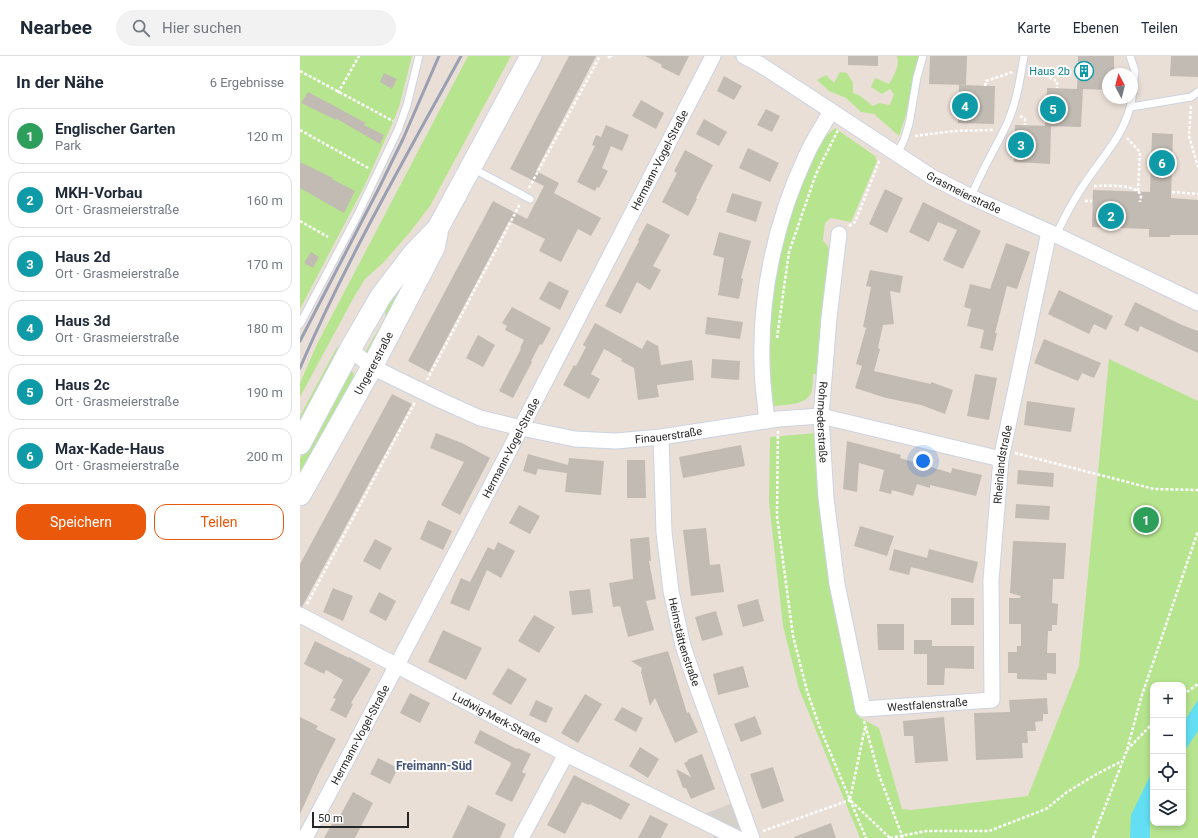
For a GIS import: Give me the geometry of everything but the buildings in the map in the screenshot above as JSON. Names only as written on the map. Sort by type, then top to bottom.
[{"type":"main road","name":"Ungererstraße","points":[[300,444],[350,349],[381,296],[413,254],[438,228],[531,56]]},
{"type":"main road","name":"Ungererstraße","points":[[300,495],[372,366],[434,248],[438,228]]},
{"type":"street","name":"Hermann-Vogel-Straße","points":[[305,838],[522,428],[713,56]]},
{"type":"street","name":"Grasmeierstraße","points":[[744,56],[763,61],[837,115],[932,177],[971,197],[1053,233],[1198,303]]},
{"type":"street","points":[[773,420],[762,375],[762,335],[770,266],[778,231],[793,186],[806,154],[837,115]]},
{"type":"street","name":"Rheinlandstraße","points":[[992,700],[991,580],[1002,454],[1053,233]]},
{"type":"street","name":"Rohmederstraße","points":[[839,234],[829,318],[821,416],[826,498],[837,584],[863,709]]},
{"type":"street","name":"Finauerstraße","points":[[350,349],[372,366],[421,391],[480,418],[575,439],[616,441],[662,437],[773,420],[821,416],[1002,454]]},
{"type":"street","name":"Heimstättenstraße","points":[[662,437],[664,532],[672,598],[683,646],[746,837]]},
{"type":"street","name":"Ludwig-Merk-Straße","points":[[300,615],[566,754],[694,818],[746,837]]},
{"type":"street","name":"Westfalenstraße","points":[[863,709],[992,700]]},
{"type":"street","points":[[521,838],[566,754]]},
{"type":"lane","points":[[300,324],[378,173],[398,130],[407,105],[419,56]]},
{"type":"lane","points":[[891,150],[905,137],[910,124],[917,77],[923,56]]},
{"type":"lane","points":[[971,197],[978,179],[1013,111],[1024,56]]},
{"type":"lane","points":[[1130,56],[1134,68]]},
{"type":"lane","points":[[1131,107],[1191,97],[1198,92]]},
{"type":"lane","points":[[1053,233],[1083,186],[1122,131],[1131,104]]},
{"type":"lane","points":[[471,167],[527,198]]},
{"type":"path","points":[[338,93],[359,56]]},
{"type":"path","points":[[300,615],[527,198],[600,56]]},
{"type":"path","points":[[608,56],[611,58],[612,56]]},
{"type":"path","points":[[300,71],[393,122]]},
{"type":"path","points":[[1191,97],[1189,136],[1198,167]]},
{"type":"path","points":[[777,339],[789,252],[837,115]]},
{"type":"path","points":[[905,137],[954,131],[997,130],[1006,127]]},
{"type":"path","points":[[300,130],[378,173]]},
{"type":"path","points":[[1122,131],[1140,152],[1138,191],[1141,195],[1140,202]]},
{"type":"path","points":[[839,234],[855,222],[891,150]]},
{"type":"path","points":[[1083,186],[1130,187],[1138,191]]},
{"type":"path","points":[[1172,192],[1198,194]]},
{"type":"path","points":[[300,221],[328,237]]},
{"type":"path","points":[[773,420],[777,516],[793,636],[807,691],[820,728],[866,838]]},
{"type":"path","points":[[1002,454],[1154,489],[1198,490]]},
{"type":"path","points":[[1093,838],[1127,750],[1141,698],[1198,531]]},
{"type":"path","points":[[1186,693],[1198,684]]},
{"type":"path","points":[[850,800],[865,726],[879,775],[903,837]]},
{"type":"path","points":[[1127,750],[1150,726]]},
{"type":"path","points":[[850,800],[890,838],[903,837],[926,831],[989,831],[1046,809],[1067,792],[1123,760]]},
{"type":"path","points":[[746,837],[850,800]]},
{"type":"green space","points":[[300,56],[412,56],[399,107],[393,122],[365,185],[300,309]]},
{"type":"green space","points":[[468,56],[511,56],[430,206],[383,263],[365,279],[300,397],[300,383],[317,344]]},
{"type":"green space","points":[[897,56],[920,56],[908,109],[899,136],[874,114],[861,112],[846,98],[829,91],[817,80],[826,75],[834,83],[840,72],[847,73],[853,83],[853,93],[859,95],[873,106],[879,103],[890,105],[894,94],[890,89],[882,94],[871,87],[875,78],[889,84],[897,67]]},
{"type":"green space","points":[[835,128],[875,156],[877,161],[851,222],[831,218],[825,223],[823,240],[831,251],[818,374],[813,374],[813,386],[811,393],[800,402],[774,406],[770,402],[768,334],[777,255],[797,192],[821,140]]},
{"type":"green space","points":[[416,265],[368,356],[364,354],[385,318],[386,307]]},
{"type":"green space","points":[[337,347],[340,348],[300,423],[300,416]]},
{"type":"green space","points":[[1109,359],[1198,401],[1198,838],[860,838],[799,689],[783,626],[769,502],[770,437],[816,433],[830,587],[859,717],[879,728],[902,809],[911,810],[1028,796],[1079,666]]},
{"type":"green space","points":[[350,371],[353,372],[354,376],[300,478],[300,459]]},
{"type":"shaded area","points":[[743,799],[757,838],[714,838],[712,834],[694,818]]},
{"type":"water","points":[[1198,700],[1198,731],[1186,749],[1186,718]]},
{"type":"water","points":[[1150,776],[1150,838],[1130,838],[1131,815]]},
{"type":"railway","points":[[300,341],[403,139],[439,56]]},
{"type":"railway","points":[[300,368],[356,249],[461,56]]},
{"type":"place","name":"Haus 2b","points":[[1084,71]]},
{"type":"place","name":"Haus 3d","points":[[965,106]]},
{"type":"place","name":"Haus 2c","points":[[1053,109]]},
{"type":"place","name":"Haus 2d","points":[[1021,145]]},
{"type":"place","name":"Max-Kade-Haus","points":[[1162,163]]},
{"type":"place","name":"MKH-Vorbau","points":[[1111,216]]},
{"type":"place","name":"Englischer Garten","points":[[1146,520]]},
{"type":"district","name":"Freimann-Süd","points":[[434,766]]}]
